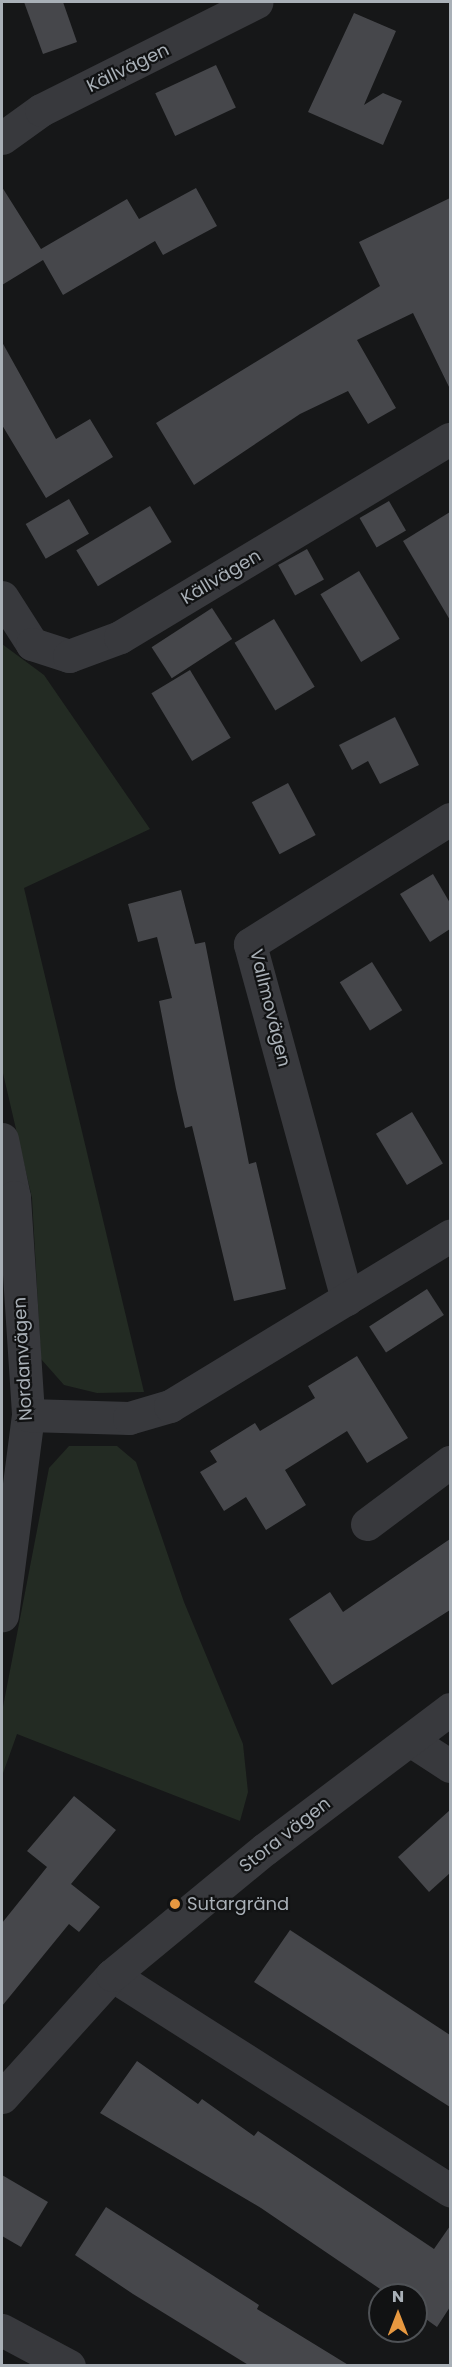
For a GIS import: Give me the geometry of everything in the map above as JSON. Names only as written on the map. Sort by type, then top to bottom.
[{"type":"street","name":"Källvägen","points":[[2,138],[41,110],[257,2]]},
{"type":"street","name":"Källvägen","points":[[2,597],[32,644],[69,656],[120,637],[450,439]]},
{"type":"street","name":"Vallmovägen","points":[[348,1299],[250,944],[450,819]]},
{"type":"street","name":"Nordanvägen","points":[[2,1139],[14,1197],[28,1416],[2,1616]]},
{"type":"street","points":[[28,1416],[129,1418],[170,1406],[450,1236]]},
{"type":"street","points":[[367,1524],[450,1462]]},
{"type":"street","name":"Stora vägen","points":[[2,2097],[112,1975],[450,1709]]},
{"type":"street","points":[[410,1740],[450,1766]]},
{"type":"street","points":[[112,1975],[450,2190]]},
{"type":"street","points":[[2,2330],[69,2366]]},
{"type":"shaded area","points":[[2,644],[44,675],[150,829],[24,888],[144,1392],[97,1393],[64,1385],[41,1359],[32,1198],[2,1069]]},
{"type":"shaded area","points":[[69,1446],[117,1446],[136,1462],[184,1602],[243,1744],[248,1792],[240,1821],[17,1734],[2,1776],[2,1712],[49,1468]]},
{"type":"building","points":[[24,2],[63,2],[77,42],[43,54]]},
{"type":"building","points":[[354,13],[396,31],[364,105],[383,93],[402,101],[383,145],[308,112]]},
{"type":"building","points":[[216,65],[236,108],[175,136],[155,93]]},
{"type":"building","points":[[2,187],[41,249],[127,199],[139,219],[196,188],[217,226],[163,255],[155,241],[63,295],[43,260],[2,285]]},
{"type":"building","points":[[450,198],[450,389],[413,313],[357,340],[396,408],[368,424],[348,391],[300,414],[194,485],[156,423],[380,286],[359,242]]},
{"type":"building","points":[[2,342],[56,439],[90,419],[113,457],[46,498],[2,425]]},
{"type":"building","points":[[69,499],[89,534],[46,559],[26,524]]},
{"type":"building","points":[[389,501],[406,530],[377,547],[360,518]]},
{"type":"building","points":[[150,506],[172,542],[98,586],[76,550]]},
{"type":"building","points":[[450,512],[450,620],[403,541]]},
{"type":"building","points":[[307,549],[324,580],[295,596],[278,565]]},
{"type":"building","points":[[359,571],[400,639],[361,662],[320,594]]},
{"type":"building","points":[[212,608],[232,639],[172,678],[152,647]]},
{"type":"building","points":[[274,619],[315,687],[275,710],[235,643]]},
{"type":"building","points":[[190,670],[231,738],[192,761],[151,693]]},
{"type":"building","points":[[395,717],[419,765],[380,784],[368,761],[352,770],[339,745]]},
{"type":"building","points":[[288,783],[316,835],[279,854],[252,802]]},
{"type":"building","points":[[433,874],[450,903],[450,929],[430,942],[400,894]]},
{"type":"building","points":[[181,890],[195,944],[205,942],[249,1164],[256,1162],[286,1289],[234,1301],[192,1126],[185,1128],[176,1089],[159,1001],[172,998],[157,937],[138,942],[128,904]]},
{"type":"building","points":[[372,962],[402,1010],[370,1030],[340,982]]},
{"type":"building","points":[[412,1112],[443,1163],[407,1185],[376,1134]]},
{"type":"building","points":[[427,1289],[444,1315],[386,1353],[369,1327]]},
{"type":"building","points":[[357,1356],[408,1438],[367,1463],[347,1431],[285,1470],[306,1505],[266,1530],[246,1497],[224,1511],[200,1472],[217,1462],[210,1451],[255,1423],[260,1431],[315,1398],[308,1386]]},
{"type":"building","points":[[450,1539],[450,1610],[332,1685],[289,1619],[330,1592],[343,1612]]},
{"type":"building","points":[[74,1796],[116,1830],[71,1884],[100,1907],[79,1932],[69,1924],[2,2006],[2,1923],[47,1867],[27,1851]]},
{"type":"building","points":[[450,1810],[450,1873],[429,1892],[398,1857]]},
{"type":"building","points":[[290,1930],[450,2035],[450,2107],[254,1982]]},
{"type":"building","points":[[137,2061],[198,2104],[202,2099],[254,2136],[258,2131],[434,2249],[450,2226],[450,2307],[437,2327],[428,2321],[428,2283],[371,2283],[261,2208],[100,2113]]},
{"type":"building","points":[[2,2175],[48,2202],[21,2247],[2,2236]]},
{"type":"building","points":[[106,2207],[259,2305],[257,2309],[350,2366],[250,2366],[133,2294],[75,2255]]},
{"type":"place","name":"Sutargränd","points":[[175,1904]]}]
